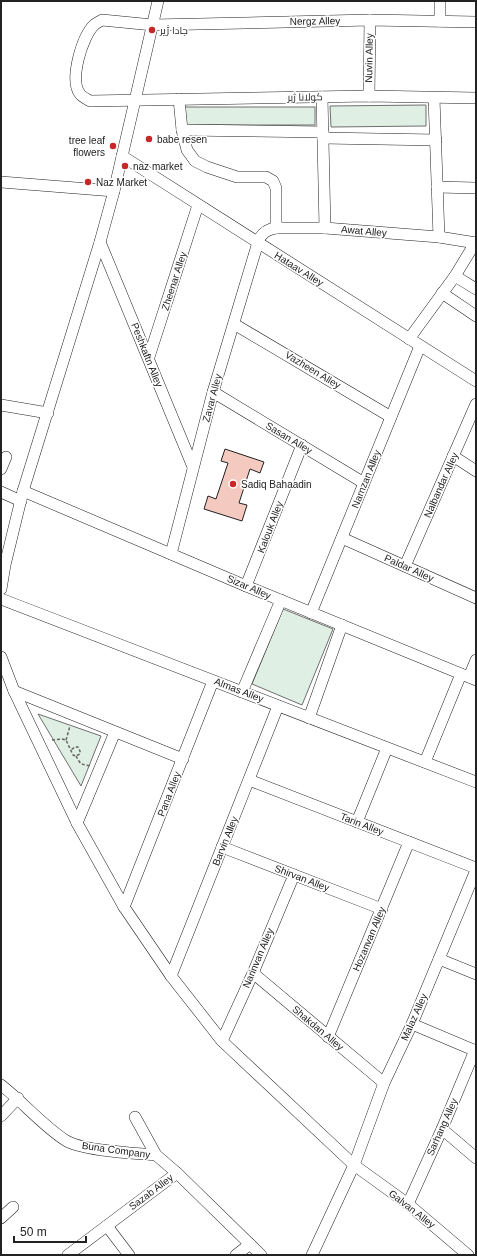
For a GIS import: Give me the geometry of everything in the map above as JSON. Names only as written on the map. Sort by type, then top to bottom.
[{"type":"street","points":[[1,589],[5,565],[22,496],[100,242],[114,191],[158,1]]},
{"type":"street","points":[[440,1],[440,21]]},
{"type":"street","name":"Nergz Alley","points":[[134,100],[90,101],[80,95],[75,84],[75,68],[88,34],[94,24],[102,20],[153,25],[370,20],[476,22]]},
{"type":"street","name":"Nuvin Alley","points":[[369,96],[370,20]]},
{"type":"street","name":"کولانا ژیر","points":[[134,100],[369,96],[476,98]]},
{"type":"street","points":[[322,97],[325,228]]},
{"type":"street","points":[[434,98],[439,237]]},
{"type":"street","points":[[179,99],[182,130],[187,150],[195,161],[237,177],[266,177],[273,181],[276,188],[276,228],[272,228],[264,232],[258,243]]},
{"type":"street","points":[[182,130],[436,140]]},
{"type":"street","name":"Hataav Alley","points":[[122,156],[476,381]]},
{"type":"street","points":[[1,182],[114,191]]},
{"type":"street","points":[[437,187],[476,188]]},
{"type":"street","name":"Zheenar Alley","points":[[149,357],[198,205]]},
{"type":"street","name":"Awat Alley","points":[[276,228],[325,228],[439,237],[476,243]]},
{"type":"street","name":"Peshkaftn Alley","points":[[100,242],[149,357],[193,468]]},
{"type":"street","name":"Zavar Alley","points":[[171,554],[213,392],[258,243]]},
{"type":"street","points":[[409,338],[455,276],[476,243]]},
{"type":"street","points":[[455,276],[476,289]]},
{"type":"street","points":[[442,293],[476,316]]},
{"type":"street","name":"Vazheen Alley","points":[[234,324],[391,417]]},
{"type":"street","name":"Narnzan Alley","points":[[312,612],[420,346]]},
{"type":"street","name":"Sasan Alley","points":[[213,392],[364,483]]},
{"type":"street","name":"Nalbandar Alley","points":[[405,566],[476,404]]},
{"type":"street","points":[[1,405],[48,413]]},
{"type":"street","name":"Kalouk Alley","points":[[246,586],[302,445]]},
{"type":"street","points":[[453,456],[476,471]]},
{"type":"street","points":[[1,469],[6,457]]},
{"type":"street","name":"Sizar Alley","points":[[1,492],[22,496],[171,554],[469,677]]},
{"type":"street","name":"Paldar Alley","points":[[342,538],[476,598]]},
{"type":"street","name":"Almas Alley","points":[[1,598],[476,782]]},
{"type":"street","points":[[242,692],[281,600]]},
{"type":"street","points":[[309,718],[342,625]]},
{"type":"street","name":"Galvan Alley","points":[[1,657],[14,692],[77,823],[124,908],[171,976],[222,1040],[354,1165],[408,1204],[468,1255]]},
{"type":"street","points":[[425,762],[469,677],[476,660]]},
{"type":"street","name":"Pana Alley","points":[[124,908],[213,680]]},
{"type":"street","points":[[14,692],[182,759]]},
{"type":"street","name":"Barvin Alley","points":[[171,976],[278,706]]},
{"type":"street","points":[[77,823],[115,732]]},
{"type":"street","points":[[358,822],[387,748]]},
{"type":"street","name":"Tarin Alley","points":[[249,780],[476,869]]},
{"type":"street","name":"Hozanvan Alley","points":[[328,1037],[409,842]]},
{"type":"street","name":"Shirvan Alley","points":[[222,847],[382,909]]},
{"type":"street","name":"Malaz Alley","points":[[312,1255],[354,1165],[384,1083],[412,1024],[476,869]]},
{"type":"street","name":"Narinvan Alley","points":[[222,1040],[253,973],[294,875]]},
{"type":"street","points":[[439,959],[476,974]]},
{"type":"street","name":"Shakdan Alley","points":[[253,973],[384,1083]]},
{"type":"street","points":[[412,1024],[476,1051]]},
{"type":"street","name":"Sarhang Alley","points":[[408,1204],[476,1051]]},
{"type":"street","name":"Buna Company","points":[[1,1086],[18,1098],[47,1127],[66,1141],[89,1147],[156,1155]]},
{"type":"street","points":[[1,1116],[18,1098]]},
{"type":"street","points":[[135,1117],[156,1155],[261,1255]]},
{"type":"street","points":[[442,1129],[476,1158]]},
{"type":"street","name":"Sazab Alley","points":[[68,1255],[176,1173]]},
{"type":"street","points":[[1,1218],[13,1207]]},
{"type":"street","points":[[107,1226],[129,1255]]},
{"type":"street","points":[[236,1255],[250,1244]]},
{"type":"path","points":[[70,726],[66,740],[72,750],[72,754],[76,756],[81,764],[100,768]]},
{"type":"path","points":[[52,740],[66,740]]},
{"type":"path","points":[[72,750],[75,747],[80,749],[80,754],[76,756]]},
{"type":"green space","points":[[426,105],[426,126],[331,127],[330,106]]},
{"type":"green space","points":[[184,107],[315,107],[315,125],[184,125]]},
{"type":"green space","points":[[283,609],[333,629],[302,705],[252,684]]},
{"type":"green space","points":[[38,714],[101,736],[81,786]]},
{"type":"building","name":"Sadiq Bahaadin","points":[[225,449],[264,462],[260,473],[250,469],[239,503],[247,505],[242,521],[204,509],[208,496],[216,499],[228,463],[221,461]]},
{"type":"place","name":"جادا ژير","points":[[152,30]]},
{"type":"place","name":"babe resen","points":[[149,139]]},
{"type":"place","name":"tree leaf flowers","points":[[113,146]]},
{"type":"place","name":"naz market","points":[[125,166]]},
{"type":"place","name":"Naz Market","points":[[88,182]]},
{"type":"place","name":"Sadiq Bahaadin","points":[[233,484]]}]
